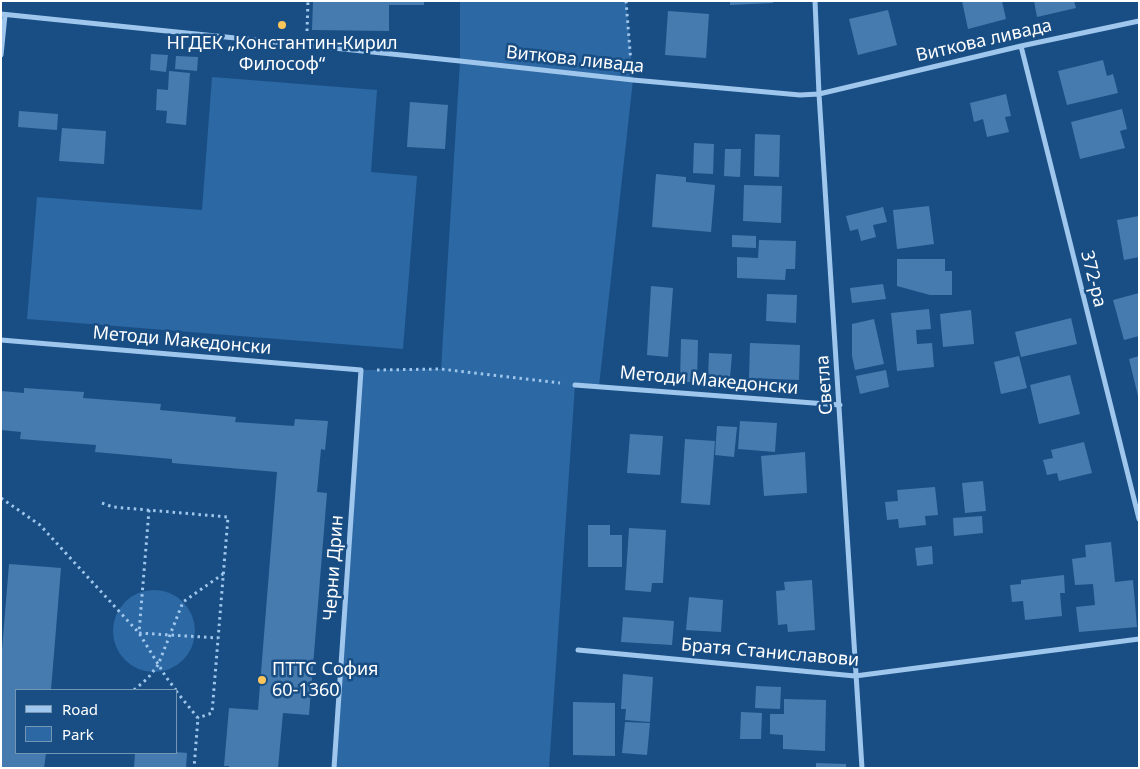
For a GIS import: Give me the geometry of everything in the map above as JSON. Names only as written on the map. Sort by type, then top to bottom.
[{"type":"street","name":"Светла","points":[[815,1],[819,94],[862,768]]},
{"type":"street","name":"Виткова ливада","points":[[3,14],[800,96],[819,94],[1021,46],[1139,21]]},
{"type":"street","points":[[1,55],[3,14]]},
{"type":"street","name":"372-ра","points":[[1021,46],[1139,519]]},
{"type":"street","name":"Методи Македонски","points":[[1,340],[361,370]]},
{"type":"street","name":"Черни Дрин","points":[[334,768],[361,370]]},
{"type":"street","name":"Методи Македонски","points":[[575,385],[840,405]]},
{"type":"street","name":"Братя Станиславови","points":[[578,650],[855,676],[1139,639]]},
{"type":"path","points":[[307,45],[308,1]]},
{"type":"path","points":[[626,1],[633,80]]},
{"type":"path","points":[[361,370],[441,369],[575,385]]},
{"type":"path","points":[[1,498],[40,525],[139,633],[175,689]]},
{"type":"path","points":[[102,503],[112,507],[228,517],[212,713],[198,718]]},
{"type":"path","points":[[139,633],[149,510]]},
{"type":"path","points":[[135,689],[148,678],[158,665],[183,602],[223,574]]},
{"type":"path","points":[[139,633],[218,638]]},
{"type":"path","points":[[178,693],[198,718],[194,768]]},
{"type":"green space","points":[[460,1],[626,1],[633,80],[599,386],[575,385],[549,768],[334,768],[361,370],[441,369],[460,61]]},
{"type":"green space","points":[[212,77],[377,90],[371,172],[417,176],[403,349],[27,319],[37,197],[202,210]]},
{"type":"green space","points":[[154,590],[170,593],[183,602],[192,615],[195,631],[192,647],[183,660],[170,669],[154,672],[138,669],[125,660],[116,647],[113,631],[116,615],[125,602],[138,593]]},
{"type":"building","points":[[313,1],[424,1],[424,5],[389,5],[389,31],[312,30]]},
{"type":"building","points":[[730,1],[773,1],[773,3],[730,5]]},
{"type":"building","points":[[962,1],[1002,1],[1006,19],[968,29]]},
{"type":"building","points":[[1034,1],[1074,1],[1076,8],[1037,17]]},
{"type":"building","points":[[888,10],[897,45],[858,55],[849,19]]},
{"type":"building","points":[[668,11],[709,14],[706,58],[665,55]]},
{"type":"building","points":[[151,54],[168,55],[166,72],[150,70]]},
{"type":"building","points":[[176,56],[198,57],[197,71],[175,69]]},
{"type":"building","points":[[1103,60],[1107,76],[1113,74],[1118,93],[1067,105],[1058,71]]},
{"type":"building","points":[[169,71],[190,73],[186,125],[166,123],[167,111],[156,110],[157,89],[168,90]]},
{"type":"building","points":[[1006,94],[1011,116],[1005,117],[1009,132],[987,137],[983,119],[974,122],[970,103]]},
{"type":"building","points":[[410,102],[448,105],[445,149],[407,147]]},
{"type":"building","points":[[1122,109],[1127,129],[1120,131],[1125,148],[1080,159],[1071,122]]},
{"type":"building","points":[[19,111],[58,114],[57,130],[18,127]]},
{"type":"building","points":[[62,128],[106,131],[104,164],[59,161]]},
{"type":"building","points":[[755,134],[780,135],[779,177],[754,176]]},
{"type":"building","points":[[694,143],[714,144],[713,174],[693,173]]},
{"type":"building","points":[[725,149],[741,149],[740,177],[724,176]]},
{"type":"building","points":[[656,174],[686,177],[686,182],[715,185],[711,232],[652,227]]},
{"type":"building","points":[[744,185],[782,186],[781,223],[743,221]]},
{"type":"building","points":[[929,206],[934,244],[897,249],[893,210]]},
{"type":"building","points":[[883,207],[887,222],[873,225],[876,237],[861,241],[858,229],[850,231],[846,216]]},
{"type":"building","points":[[1139,216],[1139,257],[1124,260],[1117,220]]},
{"type":"building","points":[[732,235],[756,236],[756,248],[732,247]]},
{"type":"building","points":[[759,240],[796,241],[795,269],[786,269],[785,280],[737,278],[737,257],[758,258]]},
{"type":"building","points":[[897,259],[945,259],[945,271],[952,271],[952,295],[930,295],[897,286]]},
{"type":"building","points":[[883,284],[886,299],[852,303],[850,288]]},
{"type":"building","points":[[651,286],[673,288],[668,357],[647,355]]},
{"type":"building","points":[[1139,293],[1139,336],[1124,340],[1113,300]]},
{"type":"building","points":[[767,294],[797,295],[796,323],[766,321]]},
{"type":"building","points":[[929,309],[931,329],[916,330],[917,344],[932,343],[934,367],[897,371],[891,313]]},
{"type":"building","points":[[971,310],[974,344],[943,347],[940,314]]},
{"type":"building","points":[[1071,318],[1077,344],[1021,357],[1015,332]]},
{"type":"building","points":[[874,319],[884,364],[855,370],[852,356],[852,324]]},
{"type":"building","points":[[681,339],[698,340],[697,382],[680,382]]},
{"type":"building","points":[[750,343],[800,345],[799,380],[749,378]]},
{"type":"building","points":[[709,353],[732,354],[730,378],[708,377]]},
{"type":"building","points":[[1019,356],[1027,388],[1001,394],[994,362]]},
{"type":"building","points":[[1139,356],[1139,396],[1138,396],[1129,359]]},
{"type":"building","points":[[886,370],[889,387],[860,394],[856,376]]},
{"type":"building","points":[[1070,375],[1080,414],[1039,424],[1030,385]]},
{"type":"building","points":[[24,388],[84,392],[83,398],[161,404],[160,410],[236,417],[235,422],[294,426],[295,419],[328,421],[325,450],[321,449],[317,492],[327,493],[309,715],[283,713],[278,768],[229,768],[229,766],[224,766],[229,708],[258,710],[277,472],[172,463],[172,459],[95,452],[96,445],[20,439],[21,432],[1,430],[1,391],[24,393]]},
{"type":"building","points":[[740,421],[777,423],[775,452],[738,449]]},
{"type":"building","points":[[717,426],[737,427],[734,457],[715,455]]},
{"type":"building","points":[[630,434],[663,436],[660,475],[627,473]]},
{"type":"building","points":[[685,439],[715,441],[710,505],[681,503]]},
{"type":"building","points":[[1084,442],[1092,473],[1059,481],[1057,473],[1047,475],[1043,460],[1053,458],[1051,450]]},
{"type":"building","points":[[805,452],[807,493],[764,496],[761,456]]},
{"type":"building","points":[[983,481],[986,511],[965,513],[962,483]]},
{"type":"building","points":[[935,487],[938,515],[925,516],[926,525],[899,528],[898,519],[887,520],[885,502],[898,501],[897,490]]},
{"type":"building","points":[[982,516],[983,533],[954,536],[953,518]]},
{"type":"building","points":[[588,525],[610,525],[610,535],[622,535],[622,567],[588,567]]},
{"type":"building","points":[[629,528],[666,530],[663,583],[652,583],[651,592],[625,590]]},
{"type":"building","points":[[1111,542],[1115,582],[1133,580],[1137,627],[1079,632],[1076,607],[1095,605],[1093,584],[1075,585],[1072,559],[1086,557],[1085,545]]},
{"type":"building","points":[[932,546],[933,564],[917,566],[915,548]]},
{"type":"building","points":[[9,564],[61,568],[51,689],[15,689],[15,754],[46,754],[44,768],[1,768],[1,662]]},
{"type":"building","points":[[1064,575],[1065,593],[1060,593],[1062,616],[1025,620],[1023,601],[1012,602],[1010,585],[1021,584],[1021,580]]},
{"type":"building","points":[[812,580],[815,630],[788,632],[787,624],[778,625],[776,591],[785,590],[784,582]]},
{"type":"building","points":[[689,597],[723,600],[721,632],[686,630]]},
{"type":"building","points":[[623,617],[674,621],[672,645],[621,642]]},
{"type":"building","points":[[623,674],[653,677],[650,722],[625,720],[626,709],[621,709]]},
{"type":"building","points":[[756,686],[781,687],[780,709],[755,708]]},
{"type":"building","points":[[784,699],[826,700],[825,751],[783,749],[783,735],[770,734],[770,714],[784,714]]},
{"type":"building","points":[[573,702],[615,703],[615,756],[573,755]]},
{"type":"building","points":[[741,712],[762,713],[761,739],[740,739]]},
{"type":"building","points":[[625,722],[650,723],[647,755],[622,753]]},
{"type":"building","points":[[187,753],[186,768],[134,768],[135,754]]},
{"type":"building","points":[[816,763],[846,764],[846,768],[816,768]]},
{"type":"place","name":"НГДЕК „Константин-Кирил Философ“","points":[[282,25]]},
{"type":"place","name":"ПТТС София 60-1360","points":[[262,680]]}]
